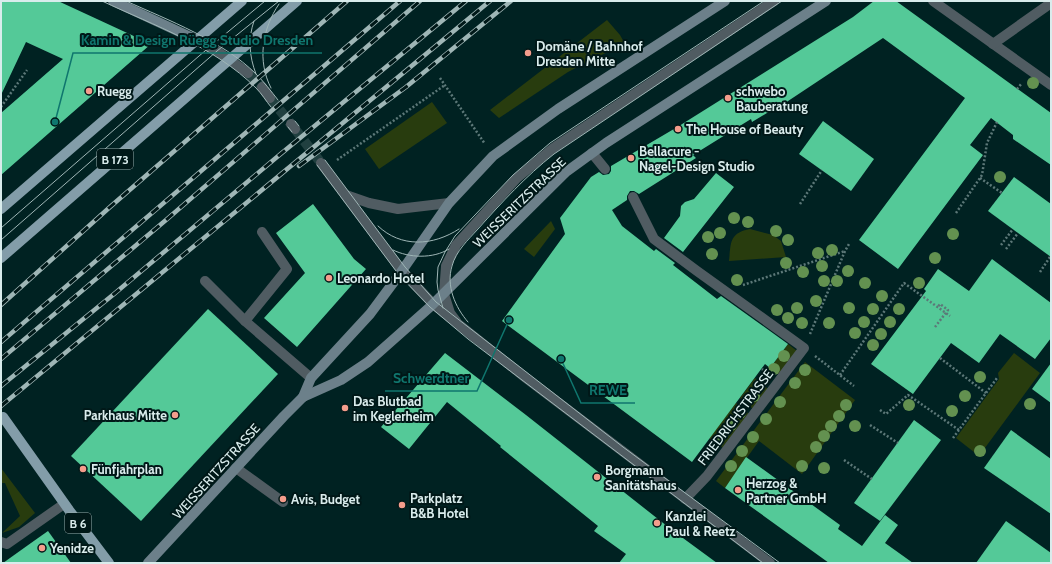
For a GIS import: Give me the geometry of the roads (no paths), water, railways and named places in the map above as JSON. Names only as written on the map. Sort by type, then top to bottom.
[{"type":"main road","points":[[113,1],[197,40]]},
{"type":"main road","name":"B 173","points":[[1,209],[242,1]]},
{"type":"main road","name":"B 173","points":[[1,258],[297,1]]},
{"type":"main road","name":"WEISSERITZSTRASSE","points":[[148,563],[303,396],[310,378],[370,314],[449,203],[494,156],[558,108],[725,1]]},
{"type":"main road","name":"WEISSERITZSTRASSE","points":[[303,396],[341,380],[368,362],[444,294],[566,172],[592,153],[826,1]]},
{"type":"main road","name":"B 6","points":[[3,417],[64,504],[109,563]]},
{"type":"street","points":[[458,325],[450,313],[444,294],[446,266],[456,245],[517,178],[552,149],[774,1]]},
{"type":"street","points":[[933,1],[1051,85]]},
{"type":"street","points":[[993,44],[1051,3]]},
{"type":"street","points":[[197,40],[248,73]]},
{"type":"street","points":[[262,87],[270,98]]},
{"type":"street","points":[[592,153],[605,169]]},
{"type":"street","points":[[323,165],[402,271],[433,304],[526,378],[770,563]]},
{"type":"street","points":[[346,196],[369,203],[398,209],[449,203]]},
{"type":"street","name":"FRIEDRICHSTRASSE","points":[[633,197],[654,239],[804,348],[707,476],[685,499]]},
{"type":"street","points":[[245,321],[287,269],[262,232]]},
{"type":"street","points":[[204,281],[245,321],[310,378]]},
{"type":"street","points":[[236,468],[283,502]]},
{"type":"street","points":[[1,542],[7,544],[64,504]]},
{"type":"tunnel","points":[[248,73],[262,87]]},
{"type":"tunnel","points":[[270,98],[291,124]]},
{"type":"tunnel","points":[[295,129],[321,163]]},
{"type":"tram line","points":[[102,1],[163,28],[222,60],[256,88],[271,107]]},
{"type":"tram line","points":[[126,1],[194,32],[228,51],[256,74],[278,100]]},
{"type":"tram line","points":[[1,228],[199,56],[265,1]]},
{"type":"tram line","points":[[1,240],[217,51],[279,1]]},
{"type":"tram line","points":[[443,308],[437,282],[438,267],[445,252],[455,236],[513,175],[550,143],[764,1]]},
{"type":"tram line","points":[[468,322],[459,310],[453,296],[450,281],[452,266],[459,251],[466,242],[514,190],[554,154],[782,1]]},
{"type":"tram line","points":[[271,88],[264,67],[263,45],[265,34],[273,14],[279,4]]},
{"type":"tram line","points":[[254,21],[250,47],[256,74]]},
{"type":"tram line","points":[[295,121],[299,126]]},
{"type":"tram line","points":[[288,127],[292,132]]},
{"type":"tram line","points":[[325,160],[405,267],[436,302],[623,447],[780,563]]},
{"type":"tram line","points":[[317,165],[399,275],[430,307],[468,339],[763,563]]},
{"type":"tram line","points":[[378,226],[397,238],[417,242],[439,239],[459,229]]},
{"type":"tram line","points":[[393,250],[406,255],[428,256],[449,249]]},
{"type":"railway","points":[[1,305],[110,207],[347,1]]},
{"type":"railway","points":[[1,342],[400,1]]},
{"type":"railway","points":[[1,359],[166,220],[420,1]]},
{"type":"railway","points":[[1,386],[114,294],[466,1]]},
{"type":"railway","points":[[1,406],[490,1]]},
{"type":"railway","points":[[299,166],[406,87],[511,1]]},
{"type":"place","name":"Domäne / Bahnhof Dresden Mitte","points":[[528,53]]},
{"type":"place","name":"Ruegg","points":[[89,91]]},
{"type":"place","name":"schwebo Bauberatung","points":[[728,98]]},
{"type":"place","name":"Kamin & Design Rüegg Studio Dresden","points":[[55,122]]},
{"type":"place","name":"The House of Beauty","points":[[678,129]]},
{"type":"place","name":"Bellacure - Nagel-Design Studio","points":[[631,158]]},
{"type":"place","name":"Leonardo Hotel","points":[[329,278]]},
{"type":"place","name":"Schwerdtner","points":[[509,320]]},
{"type":"place","name":"REWE","points":[[561,359]]},
{"type":"place","name":"Das Blutbad im Keglerheim","points":[[345,408]]},
{"type":"place","name":"Parkhaus Mitte","points":[[175,415]]},
{"type":"place","name":"Fünfjahrplan","points":[[83,469]]},
{"type":"place","name":"Borgmann Sanitätshaus","points":[[597,477]]},
{"type":"place","name":"Herzog & Partner GmbH","points":[[738,490]]},
{"type":"place","name":"Avis, Budget","points":[[283,499]]},
{"type":"place","name":"Parkplatz B&B Hotel","points":[[402,505]]},
{"type":"place","name":"Kanzlei Paul & Reetz","points":[[657,523]]},
{"type":"place","name":"Yenidze","points":[[42,548]]}]
